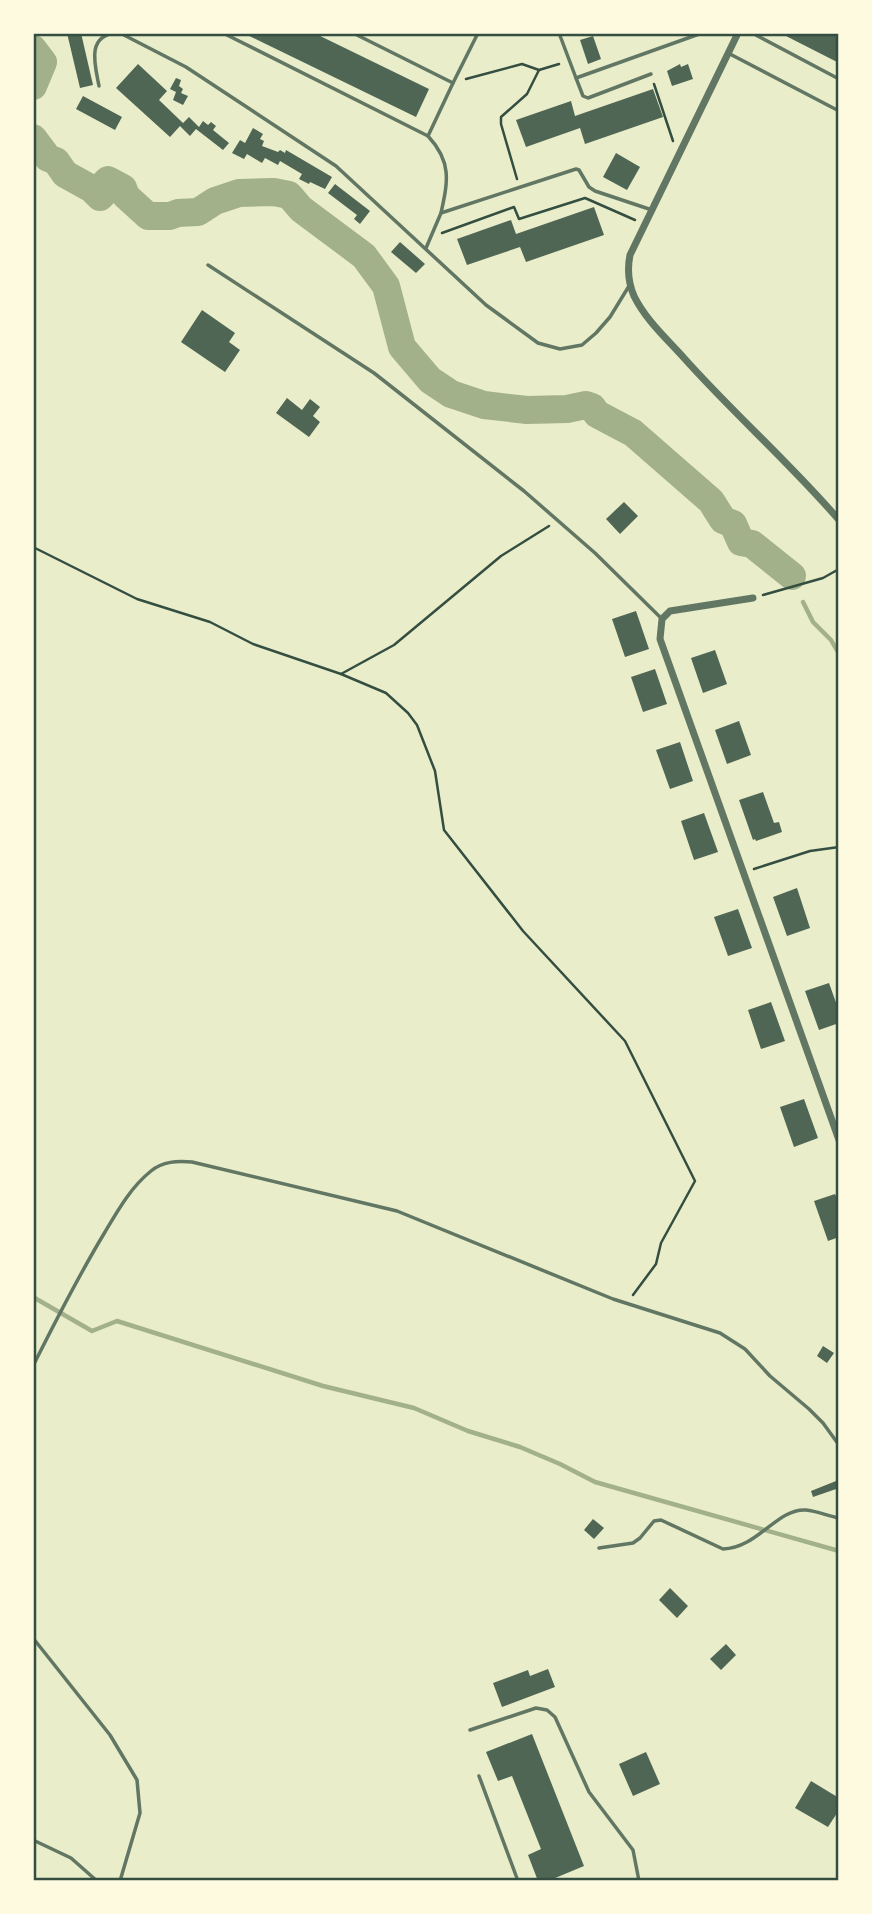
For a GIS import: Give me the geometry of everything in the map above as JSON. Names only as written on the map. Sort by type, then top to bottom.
[{"type":"street","points":[[738,33],[630,255],[627,270],[639,306],[661,332],[727,406],[808,484],[839,520]]},
{"type":"street","points":[[753,598],[670,611],[662,619],[660,639],[839,1140]]},
{"type":"lane","points":[[99,86],[93,55],[96,43],[108,34],[118,33],[186,67],[336,166],[486,305],[538,343],[559,349],[582,345],[610,317],[630,284]]},
{"type":"lane","points":[[223,33],[428,136],[440,149],[447,173],[441,213],[426,248]]},
{"type":"lane","points":[[353,33],[453,82]]},
{"type":"lane","points":[[428,136],[478,33]]},
{"type":"lane","points":[[559,33],[583,96],[588,98],[650,74]]},
{"type":"lane","points":[[576,78],[702,33]]},
{"type":"lane","points":[[752,33],[839,79]]},
{"type":"lane","points":[[729,53],[839,111]]},
{"type":"lane","points":[[441,213],[576,169],[595,191],[652,210]]},
{"type":"lane","points":[[208,265],[374,373],[524,491],[595,553],[662,619]]},
{"type":"lane","points":[[33,1366],[82,1270],[127,1197],[151,1171],[173,1161],[200,1163],[397,1211],[626,1303],[708,1328],[744,1349],[823,1423],[839,1445]]},
{"type":"lane","points":[[599,1548],[633,1543],[654,1521],[661,1520],[723,1549],[734,1549],[749,1543],[792,1512],[805,1510],[839,1518]]},
{"type":"lane","points":[[33,1638],[110,1735],[137,1780],[140,1813],[120,1881]]},
{"type":"lane","points":[[470,1730],[536,1708],[547,1710],[555,1717],[589,1792],[633,1850],[639,1881]]},
{"type":"lane","points":[[479,1776],[518,1881]]},
{"type":"lane","points":[[33,1840],[71,1858],[97,1881]]},
{"type":"path","points":[[453,82],[522,64],[539,70],[569,61]]},
{"type":"path","points":[[520,187],[501,117],[527,94],[539,70]]},
{"type":"path","points":[[650,74],[677,156]]},
{"type":"path","points":[[430,237],[514,207],[519,219],[585,198],[629,217]]},
{"type":"path","points":[[341,674],[394,645],[501,556],[557,520]]},
{"type":"path","points":[[33,547],[137,600],[210,622],[253,644],[341,674],[386,693],[417,725],[435,771],[444,830],[523,932],[625,1041],[695,1181],[661,1243],[656,1264],[626,1303]]},
{"type":"path","points":[[753,598],[823,578],[839,569]]},
{"type":"path","points":[[743,872],[810,851],[839,847]]},
{"type":"building","points":[[67,33],[81,33],[93,85],[80,88]]},
{"type":"building","points":[[243,33],[314,33],[429,89],[416,117]]},
{"type":"building","points":[[839,33],[839,63],[784,35]]},
{"type":"building","points":[[593,36],[601,59],[588,64],[580,40]]},
{"type":"building","points":[[138,64],[167,91],[159,100],[183,123],[189,117],[199,127],[203,121],[216,126],[213,130],[229,143],[223,150],[196,129],[190,136],[180,126],[170,137],[116,88]]},
{"type":"building","points":[[680,64],[681,67],[688,64],[693,79],[672,86],[667,71]]},
{"type":"building","points":[[176,78],[181,80],[181,93],[188,96],[183,105],[173,100],[176,92],[170,89]]},
{"type":"building","points":[[653,89],[663,117],[585,144],[580,128],[526,147],[516,120],[571,101],[575,116]]},
{"type":"building","points":[[83,96],[122,117],[115,130],[76,109]]},
{"type":"building","points":[[253,128],[263,134],[260,139],[264,141],[262,146],[278,152],[280,150],[285,153],[286,150],[332,177],[325,189],[299,179],[302,174],[280,161],[278,165],[265,158],[262,163],[247,154],[244,159],[232,153],[240,140],[245,143]]},
{"type":"building","points":[[616,153],[640,167],[627,190],[603,177]]},
{"type":"building","points":[[335,184],[370,211],[360,224],[354,219],[357,215],[328,193]]},
{"type":"building","points":[[594,207],[604,235],[526,262],[520,247],[467,265],[457,239],[511,220],[516,234]]},
{"type":"building","points":[[400,242],[425,264],[416,273],[391,252]]},
{"type":"building","points":[[202,310],[235,333],[229,342],[240,350],[225,372],[181,342]]},
{"type":"building","points":[[287,398],[302,410],[310,399],[320,407],[313,416],[320,422],[309,437],[276,413]]},
{"type":"building","points":[[624,502],[638,516],[620,534],[606,519]]},
{"type":"building","points":[[636,611],[649,649],[625,657],[612,619]]},
{"type":"building","points":[[715,650],[727,684],[703,693],[691,658]]},
{"type":"building","points":[[655,669],[667,704],[643,712],[631,677]]},
{"type":"building","points":[[739,721],[751,755],[727,764],[715,730]]},
{"type":"building","points":[[680,742],[693,781],[670,789],[656,750]]},
{"type":"building","points":[[763,792],[774,823],[779,822],[782,832],[756,841],[753,840],[739,800]]},
{"type":"building","points":[[704,813],[718,852],[694,860],[681,821]]},
{"type":"building","points":[[797,888],[810,928],[787,936],[773,897]]},
{"type":"building","points":[[738,909],[752,948],[728,956],[714,917]]},
{"type":"building","points":[[829,983],[839,1011],[839,1023],[819,1030],[805,991]]},
{"type":"building","points":[[771,1002],[785,1041],[761,1049],[748,1010]]},
{"type":"building","points":[[804,1099],[818,1138],[794,1147],[780,1107]]},
{"type":"building","points":[[835,1194],[839,1203],[839,1237],[828,1241],[814,1201]]},
{"type":"building","points":[[823,1346],[834,1353],[827,1363],[817,1356]]},
{"type":"building","points":[[836,1481],[839,1488],[813,1497],[811,1491]]},
{"type":"building","points":[[593,1519],[604,1528],[594,1539],[584,1530]]},
{"type":"building","points":[[670,1588],[688,1606],[677,1618],[659,1600]]},
{"type":"building","points":[[726,1644],[736,1655],[721,1670],[710,1659]]},
{"type":"building","points":[[548,1669],[555,1687],[502,1707],[493,1683],[528,1670],[530,1676]]},
{"type":"building","points":[[532,1734],[584,1866],[548,1881],[538,1881],[528,1855],[541,1849],[512,1776],[498,1781],[486,1752]]},
{"type":"building","points":[[646,1752],[660,1784],[633,1796],[619,1764]]},
{"type":"building","points":[[811,1781],[839,1798],[839,1810],[828,1827],[795,1808]]},
{"type":"waterway","points":[[33,49],[43,62],[33,86]]},
{"type":"waterway","points":[[33,138],[65,174],[92,189],[100,197],[106,191],[103,185],[108,180],[123,188],[126,196],[148,216],[198,212],[215,201],[239,193],[274,192],[289,195],[301,209],[364,256],[386,286],[402,347],[430,380],[451,394],[484,405],[527,410],[567,409],[586,405],[592,407],[597,414],[633,433],[711,501],[723,520],[733,524],[741,542],[752,544],[792,576]]},
{"type":"waterway","points":[[803,602],[813,622],[831,640],[839,654]]},
{"type":"waterway","points":[[33,1297],[92,1331],[117,1321],[323,1386],[414,1408],[468,1431],[520,1447],[595,1482],[839,1551]]}]
